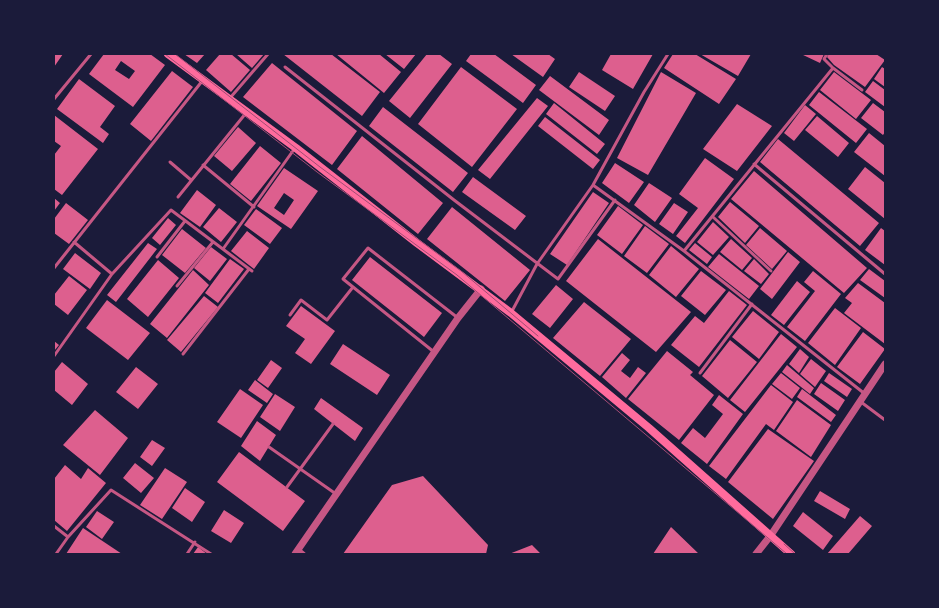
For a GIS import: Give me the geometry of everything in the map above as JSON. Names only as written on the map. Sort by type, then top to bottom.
[{"type":"main road","points":[[168,54],[247,111],[417,243],[481,289],[511,313],[644,424],[771,535],[790,554]]},
{"type":"street","points":[[304,554],[296,551],[458,318],[481,289]]},
{"type":"street","points":[[756,554],[771,535],[885,364]]},
{"type":"lane","points":[[54,99],[91,54]]},
{"type":"lane","points":[[230,99],[268,54]]},
{"type":"lane","points":[[511,313],[537,264],[593,185],[644,92],[668,54]]},
{"type":"lane","points":[[827,54],[824,59],[833,68],[862,90]]},
{"type":"lane","points":[[285,67],[558,279],[615,200]]},
{"type":"lane","points":[[684,251],[833,68]]},
{"type":"lane","points":[[54,268],[203,79]]},
{"type":"lane","points":[[178,197],[247,111]]},
{"type":"lane","points":[[223,250],[296,148]]},
{"type":"lane","points":[[170,162],[191,180]]},
{"type":"lane","points":[[754,164],[885,274]]},
{"type":"lane","points":[[203,165],[254,207]]},
{"type":"lane","points":[[593,185],[684,251],[865,394]]},
{"type":"lane","points":[[54,356],[112,274],[171,210],[250,270],[183,354]]},
{"type":"lane","points":[[713,217],[771,271]]},
{"type":"lane","points":[[157,257],[185,221]]},
{"type":"lane","points":[[74,242],[112,274]]},
{"type":"lane","points":[[177,286],[213,242]]},
{"type":"lane","points":[[434,352],[343,279],[368,248],[458,318]]},
{"type":"lane","points":[[290,315],[301,300],[328,320],[354,287]]},
{"type":"lane","points":[[700,373],[752,304]]},
{"type":"lane","points":[[860,402],[885,420]]},
{"type":"lane","points":[[287,487],[333,424]]},
{"type":"lane","points":[[268,447],[336,494]]},
{"type":"lane","points":[[56,554],[68,537],[111,490],[195,542],[211,554]]},
{"type":"lane","points":[[54,526],[68,537]]},
{"type":"lane","points":[[187,554],[195,542]]},
{"type":"building","points":[[54,54],[63,54],[54,67]]},
{"type":"building","points":[[104,54],[150,54],[165,65],[133,107],[89,74]],"holes":[[[121,61],[135,71],[129,79],[115,70]]]},
{"type":"building","points":[[184,54],[205,54],[197,63]]},
{"type":"building","points":[[220,54],[231,54],[250,70],[231,92],[206,70]]},
{"type":"building","points":[[236,54],[264,54],[252,68]]},
{"type":"building","points":[[283,54],[331,54],[380,92],[362,116]]},
{"type":"building","points":[[336,54],[379,54],[401,72],[384,93]]},
{"type":"building","points":[[385,54],[416,54],[404,69]]},
{"type":"building","points":[[427,54],[439,54],[452,64],[410,118],[389,101]]},
{"type":"building","points":[[471,54],[494,54],[536,85],[523,103],[466,61]]},
{"type":"building","points":[[511,54],[548,54],[555,59],[543,77]]},
{"type":"building","points":[[611,54],[653,54],[633,89],[602,70]]},
{"type":"building","points":[[673,54],[695,54],[736,79],[719,104],[664,68]]},
{"type":"building","points":[[700,54],[751,54],[738,76]]},
{"type":"building","points":[[801,54],[824,54],[820,63]]},
{"type":"building","points":[[829,54],[876,54],[885,60],[865,87],[834,65],[827,57]]},
{"type":"building","points":[[272,63],[357,131],[332,165],[243,97]]},
{"type":"building","points":[[461,67],[517,109],[472,167],[418,124]]},
{"type":"building","points":[[882,67],[885,69],[885,87],[874,79]]},
{"type":"building","points":[[172,71],[193,87],[151,141],[130,124]]},
{"type":"building","points":[[579,72],[615,96],[605,111],[569,87]]},
{"type":"building","points":[[661,72],[696,93],[648,175],[617,158]]},
{"type":"building","points":[[834,72],[871,100],[856,119],[820,90]]},
{"type":"building","points":[[550,76],[609,120],[599,135],[539,90]]},
{"type":"building","points":[[79,79],[115,106],[100,127],[109,134],[103,143],[57,109]]},
{"type":"building","points":[[873,81],[885,90],[885,107],[865,92]]},
{"type":"building","points":[[819,92],[867,129],[856,143],[809,105]]},
{"type":"building","points":[[537,98],[548,106],[490,179],[478,170]]},
{"type":"building","points":[[554,103],[605,144],[597,154],[546,114]]},
{"type":"building","points":[[873,103],[885,112],[885,132],[883,135],[861,118]]},
{"type":"building","points":[[737,104],[772,126],[737,171],[703,149]]},
{"type":"building","points":[[805,105],[816,114],[794,141],[784,133]]},
{"type":"building","points":[[383,107],[468,173],[453,192],[369,126]]},
{"type":"building","points":[[54,115],[98,149],[62,195],[54,189],[54,155],[61,146],[54,141]]},
{"type":"building","points":[[817,116],[849,143],[838,157],[805,130]]},
{"type":"building","points":[[545,117],[600,160],[593,169],[538,126]]},
{"type":"building","points":[[238,127],[256,143],[232,171],[214,156]]},
{"type":"building","points":[[869,133],[885,146],[885,176],[854,152]]},
{"type":"building","points":[[362,136],[443,203],[418,234],[337,169]]},
{"type":"building","points":[[778,139],[879,223],[860,246],[760,162]]},
{"type":"building","points":[[260,146],[281,163],[251,201],[230,184]]},
{"type":"building","points":[[705,158],[734,179],[685,243],[676,236],[698,208],[679,194]]},
{"type":"building","points":[[615,163],[644,182],[629,203],[602,183]]},
{"type":"building","points":[[865,167],[885,183],[885,219],[848,189]]},
{"type":"building","points":[[284,168],[318,191],[291,229],[257,206]],"holes":[[[284,193],[294,200],[284,215],[274,208]]]},
{"type":"building","points":[[754,171],[867,268],[844,293],[731,199]]},
{"type":"building","points":[[473,177],[526,216],[515,230],[462,192]]},
{"type":"building","points":[[649,183],[672,198],[655,222],[634,205]]},
{"type":"building","points":[[197,190],[216,205],[200,227],[180,213]]},
{"type":"building","points":[[593,192],[609,203],[567,265],[550,254]]},
{"type":"building","points":[[54,198],[60,203],[54,211]]},
{"type":"building","points":[[730,202],[759,226],[745,243],[718,217]]},
{"type":"building","points":[[66,203],[88,220],[69,244],[54,233],[54,219]]},
{"type":"building","points":[[674,203],[688,212],[673,234],[659,224]]},
{"type":"building","points":[[618,206],[643,225],[622,254],[597,235]]},
{"type":"building","points":[[452,207],[530,270],[505,301],[427,239]]},
{"type":"building","points":[[219,208],[237,222],[221,242],[203,227]]},
{"type":"building","points":[[256,209],[282,228],[270,244],[244,225]]},
{"type":"building","points":[[168,218],[176,225],[160,245],[152,238]]},
{"type":"building","points":[[713,222],[729,237],[713,255],[697,242]]},
{"type":"building","points":[[645,226],[669,244],[647,273],[624,256]]},
{"type":"building","points":[[760,228],[787,251],[772,269],[746,245]]},
{"type":"building","points":[[881,228],[885,231],[885,265],[865,250]]},
{"type":"building","points":[[182,229],[206,248],[185,273],[162,255]]},
{"type":"building","points":[[247,231],[269,248],[254,269],[231,251]]},
{"type":"building","points":[[598,239],[691,312],[656,352],[566,281]]},
{"type":"building","points":[[731,239],[752,258],[742,270],[720,252]]},
{"type":"building","points":[[148,243],[157,249],[116,302],[107,295]]},
{"type":"building","points":[[695,243],[712,257],[707,264],[689,250]]},
{"type":"building","points":[[671,246],[699,269],[676,297],[649,275]]},
{"type":"building","points":[[211,247],[227,259],[210,281],[194,268]]},
{"type":"building","points":[[788,252],[800,262],[772,299],[760,289]]},
{"type":"building","points":[[75,253],[101,273],[90,289],[63,269]]},
{"type":"building","points":[[719,254],[759,286],[749,299],[708,267]]},
{"type":"building","points":[[370,257],[442,313],[424,337],[352,280]]},
{"type":"building","points":[[230,259],[244,269],[218,303],[205,293]]},
{"type":"building","points":[[754,259],[769,274],[761,284],[744,271]]},
{"type":"building","points":[[158,260],[179,278],[148,317],[127,299]]},
{"type":"building","points":[[869,269],[885,281],[885,298],[860,280]]},
{"type":"building","points":[[193,270],[209,285],[167,338],[150,324]]},
{"type":"building","points":[[701,271],[726,290],[705,315],[681,296]]},
{"type":"building","points":[[813,271],[841,294],[805,341],[787,327],[815,291],[804,282]]},
{"type":"building","points":[[69,276],[87,290],[68,315],[54,304],[54,295]]},
{"type":"building","points":[[797,281],[810,292],[784,325],[771,315]]},
{"type":"building","points":[[858,283],[885,303],[885,344],[844,313],[852,303],[845,298]]},
{"type":"building","points":[[556,285],[573,299],[550,328],[532,314]]},
{"type":"building","points":[[729,291],[747,305],[699,367],[671,345],[695,316],[704,323]]},
{"type":"building","points":[[204,296],[218,307],[181,352],[167,340]]},
{"type":"building","points":[[107,300],[150,333],[128,360],[86,328]]},
{"type":"building","points":[[584,302],[631,339],[600,376],[553,338]]},
{"type":"building","points":[[301,306],[335,331],[311,364],[295,353],[305,339],[286,326]]},
{"type":"building","points":[[835,308],[861,328],[835,365],[808,343]]},
{"type":"building","points":[[753,311],[779,332],[759,359],[732,337]]},
{"type":"building","points":[[863,332],[885,349],[860,384],[837,367]]},
{"type":"building","points":[[781,334],[797,347],[745,412],[730,400]]},
{"type":"building","points":[[730,340],[757,362],[728,398],[702,376]]},
{"type":"building","points":[[54,341],[59,345],[54,351]]},
{"type":"building","points":[[343,344],[390,375],[377,395],[330,364]]},
{"type":"building","points":[[800,349],[809,357],[799,373],[789,364]]},
{"type":"building","points":[[667,351],[693,372],[690,375],[714,395],[679,440],[628,399]]},
{"type":"building","points":[[622,353],[630,360],[621,371],[630,378],[638,367],[646,373],[626,398],[602,377]]},
{"type":"building","points":[[811,359],[826,371],[815,387],[800,374]]},
{"type":"building","points":[[271,360],[282,368],[268,388],[257,380]]},
{"type":"building","points":[[62,362],[88,384],[72,405],[54,390],[54,372]]},
{"type":"building","points":[[787,365],[814,388],[810,394],[782,372]]},
{"type":"building","points":[[136,367],[158,384],[138,409],[116,392]]},
{"type":"building","points":[[781,373],[800,388],[792,399],[772,384]]},
{"type":"building","points":[[829,373],[852,389],[847,397],[824,381]]},
{"type":"building","points":[[255,380],[273,394],[267,403],[248,390]]},
{"type":"building","points":[[821,383],[845,400],[838,411],[814,394]]},
{"type":"building","points":[[771,385],[793,402],[774,430],[766,424],[726,479],[709,466]]},
{"type":"building","points":[[240,389],[263,405],[241,438],[217,422]]},
{"type":"building","points":[[802,389],[836,415],[831,422],[797,397]]},
{"type":"building","points":[[275,394],[295,407],[280,431],[260,417]]},
{"type":"building","points":[[719,395],[743,414],[707,464],[681,443],[693,428],[705,438],[723,414],[712,405]]},
{"type":"building","points":[[321,398],[363,428],[355,441],[314,409]]},
{"type":"building","points":[[797,400],[831,425],[811,457],[776,431]]},
{"type":"building","points":[[95,410],[128,438],[100,475],[63,445]]},
{"type":"building","points":[[257,421],[276,435],[260,461],[241,446]]},
{"type":"building","points":[[768,429],[814,461],[773,519],[728,482]]},
{"type":"building","points":[[152,440],[165,448],[152,466],[140,457]]},
{"type":"building","points":[[239,452],[305,501],[283,531],[217,482]]},
{"type":"building","points":[[135,463],[154,478],[141,493],[123,478]]},
{"type":"building","points":[[65,465],[81,479],[88,468],[106,483],[67,531],[54,520],[54,479]]},
{"type":"building","points":[[165,468],[187,482],[162,519],[140,505]]},
{"type":"building","points":[[423,476],[488,545],[486,554],[343,554],[392,485]]},
{"type":"building","points":[[185,488],[205,502],[192,522],[172,508]]},
{"type":"building","points":[[820,491],[850,509],[845,519],[814,501]]},
{"type":"building","points":[[224,510],[244,523],[231,543],[211,531]]},
{"type":"building","points":[[97,511],[114,522],[102,539],[86,527]]},
{"type":"building","points":[[803,512],[833,536],[823,550],[793,526]]},
{"type":"building","points":[[860,516],[872,526],[848,554],[827,554]]},
{"type":"building","points":[[671,527],[699,554],[653,554]]},
{"type":"building","points":[[83,528],[122,554],[66,554]]},
{"type":"building","points":[[532,545],[541,554],[509,554]]},
{"type":"building","points":[[198,547],[207,554],[193,554]]},
{"type":"tram line","points":[[165,54],[317,172],[457,275],[787,554]]},
{"type":"tram line","points":[[175,54],[320,167],[461,271],[538,336]]},
{"type":"tram line","points":[[784,544],[795,554]]}]
